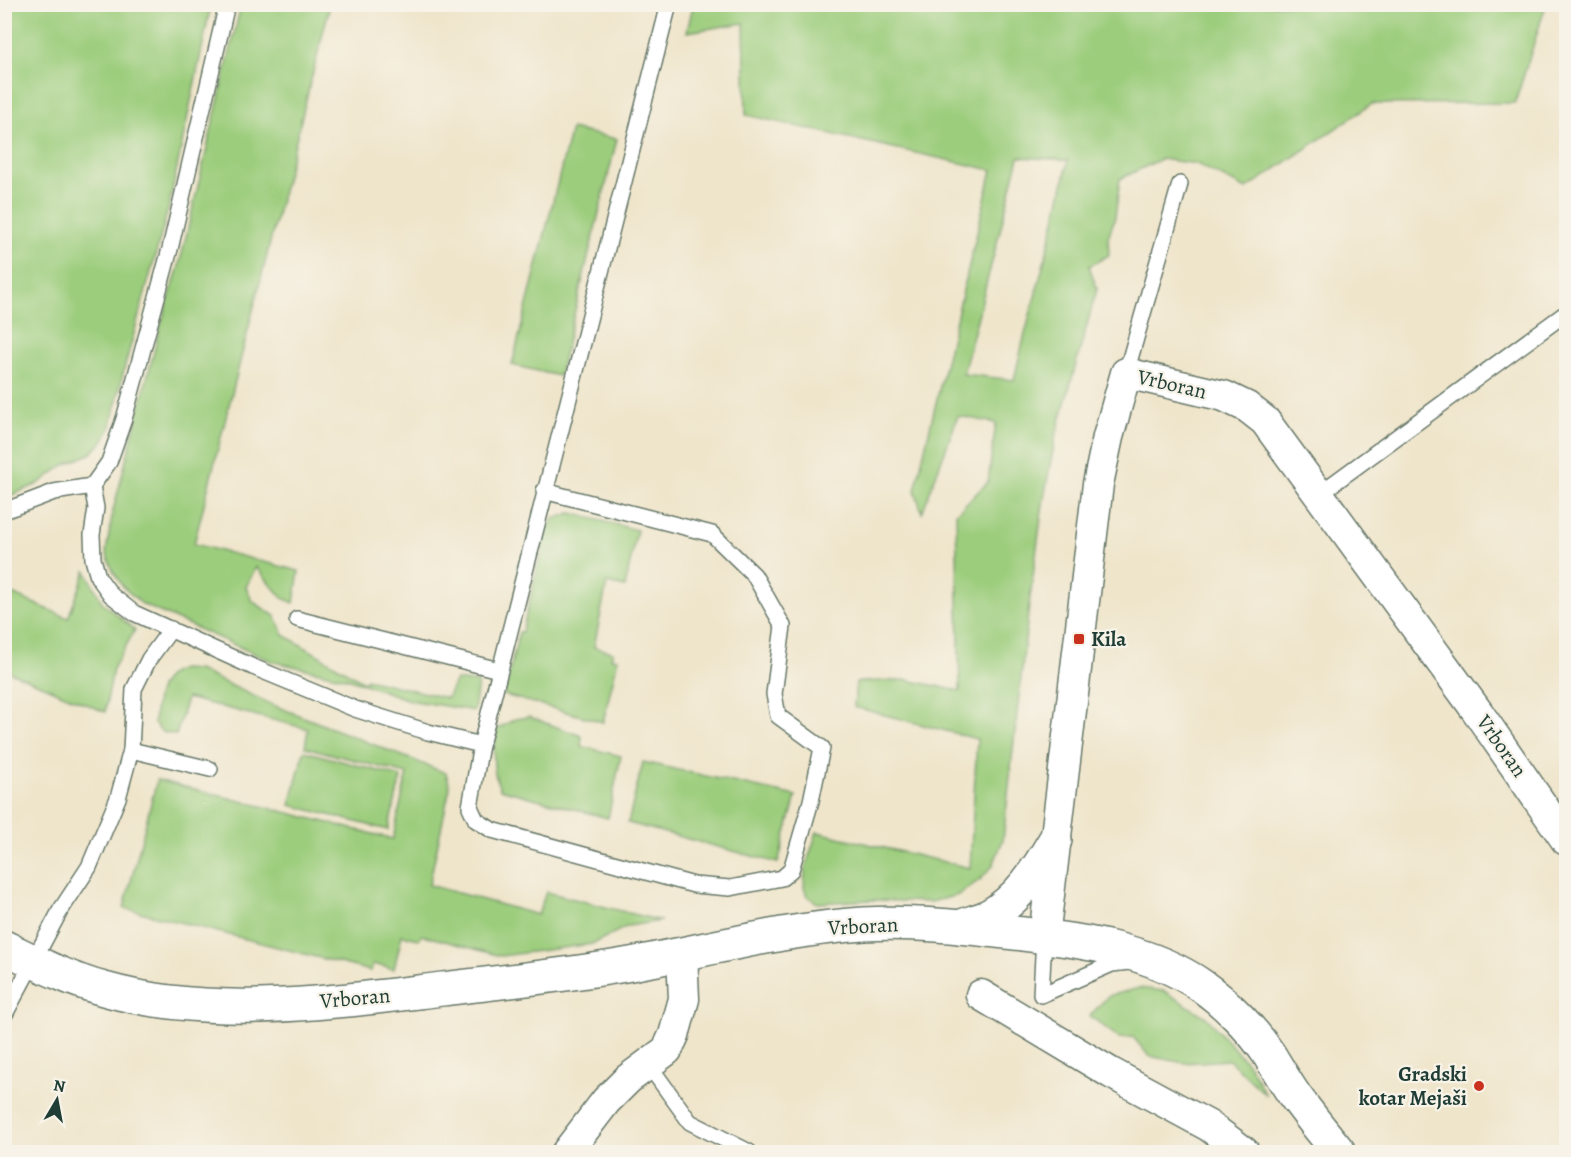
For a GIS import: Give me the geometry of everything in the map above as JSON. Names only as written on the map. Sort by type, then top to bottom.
[{"type":"street","name":"Vrboran","points":[[1044,937],[1098,484],[1126,373],[1224,396],[1247,407],[1265,421],[1477,711],[1566,840]]},
{"type":"street","points":[[959,927],[987,917],[1000,909],[1035,874],[1055,840]]},
{"type":"street","name":"Vrboran","points":[[19,954],[105,990],[169,1002],[216,1007],[267,1006],[408,993],[562,975],[771,934],[865,924],[904,923],[1044,937],[1124,951],[1151,959],[1172,968],[1203,987],[1242,1022],[1265,1049],[1299,1101],[1340,1152]]},
{"type":"street","points":[[567,1152],[606,1101],[628,1079],[667,1050],[674,1035],[684,999],[682,953]]},
{"type":"street","points":[[981,995],[1111,1074],[1209,1126],[1244,1152]]},
{"type":"lane","points":[[4,511],[54,492],[92,486],[109,462],[124,419],[170,249],[227,4]]},
{"type":"lane","points":[[544,491],[712,534],[754,575],[783,626],[774,694],[778,716],[822,748],[811,801],[791,870],[782,878],[730,888],[694,885],[492,830],[476,820],[470,807],[481,745],[499,670],[544,491],[669,4]]},
{"type":"lane","points":[[1126,373],[1180,184]]},
{"type":"lane","points":[[1319,494],[1566,314]]},
{"type":"lane","points":[[92,486],[96,507],[92,535],[93,559],[98,577],[111,595],[134,613],[253,667],[355,709],[428,732],[481,745]]},
{"type":"lane","points":[[297,619],[499,670]]},
{"type":"lane","points":[[4,1016],[21,988],[19,954],[60,911],[89,867],[118,798],[131,750],[134,690],[149,659],[171,629]]},
{"type":"lane","points":[[131,750],[210,769]]},
{"type":"lane","points":[[1044,937],[1041,995],[1112,964],[1151,959]]},
{"type":"lane","points":[[648,1064],[690,1122],[749,1152]]},
{"type":"green space","points":[[5,4],[211,5],[169,206],[110,429],[104,440],[90,454],[64,465],[38,484],[5,498]]},
{"type":"green space","points":[[241,5],[330,5],[194,544],[299,571],[294,603],[282,598],[256,567],[246,587],[252,601],[275,616],[284,635],[364,682],[367,679],[447,698],[456,680],[478,683],[474,711],[409,700],[350,679],[271,661],[142,604],[123,587],[112,569],[106,552],[113,511],[161,324],[179,266]]},
{"type":"green space","points":[[693,5],[1546,5],[1515,103],[1372,104],[1246,189],[1197,164],[1161,159],[1120,179],[1115,217],[1108,238],[1109,255],[1089,266],[1097,289],[1055,439],[1043,504],[1029,605],[1003,840],[993,865],[981,879],[958,895],[931,902],[873,900],[817,903],[807,896],[804,888],[805,868],[817,832],[970,868],[977,739],[854,707],[856,682],[907,680],[960,691],[956,513],[988,482],[996,423],[958,416],[922,513],[915,490],[992,170],[746,115],[744,23],[687,32]],"holes":[[[1019,157],[1068,160],[1014,380],[963,374]]]},
{"type":"green space","points":[[571,129],[617,139],[559,376],[512,365]]},
{"type":"green space","points":[[571,513],[637,530],[625,587],[607,583],[594,647],[613,652],[611,658],[618,659],[603,722],[504,695],[546,532],[553,519]]},
{"type":"green space","points":[[86,571],[102,602],[135,630],[113,669],[105,712],[5,670],[5,591],[68,618]]},
{"type":"green space","points":[[181,669],[198,670],[273,705],[446,773],[450,787],[429,885],[538,915],[546,892],[661,921],[628,926],[592,944],[501,956],[422,935],[418,939],[402,935],[394,969],[373,964],[371,971],[124,908],[157,780],[393,839],[407,774],[305,747],[308,729],[187,698],[176,735],[162,732],[154,723],[159,690],[167,678]]},
{"type":"green space","points":[[529,717],[582,736],[581,746],[621,756],[608,818],[500,789],[495,774],[494,759],[497,729],[515,719]]},
{"type":"green space","points":[[304,751],[401,777],[388,830],[290,805]]},
{"type":"green space","points":[[643,762],[796,796],[778,863],[628,823]]},
{"type":"green space","points":[[1139,988],[1164,991],[1206,1017],[1249,1065],[1266,1095],[1229,1060],[1184,1063],[1149,1056],[1133,1037],[1119,1038],[1090,1016],[1108,996]]},
{"type":"place","name":"Kila","points":[[1079,639]]},
{"type":"place","name":"Gradski kotar Mejaši","points":[[1479,1086]]}]
